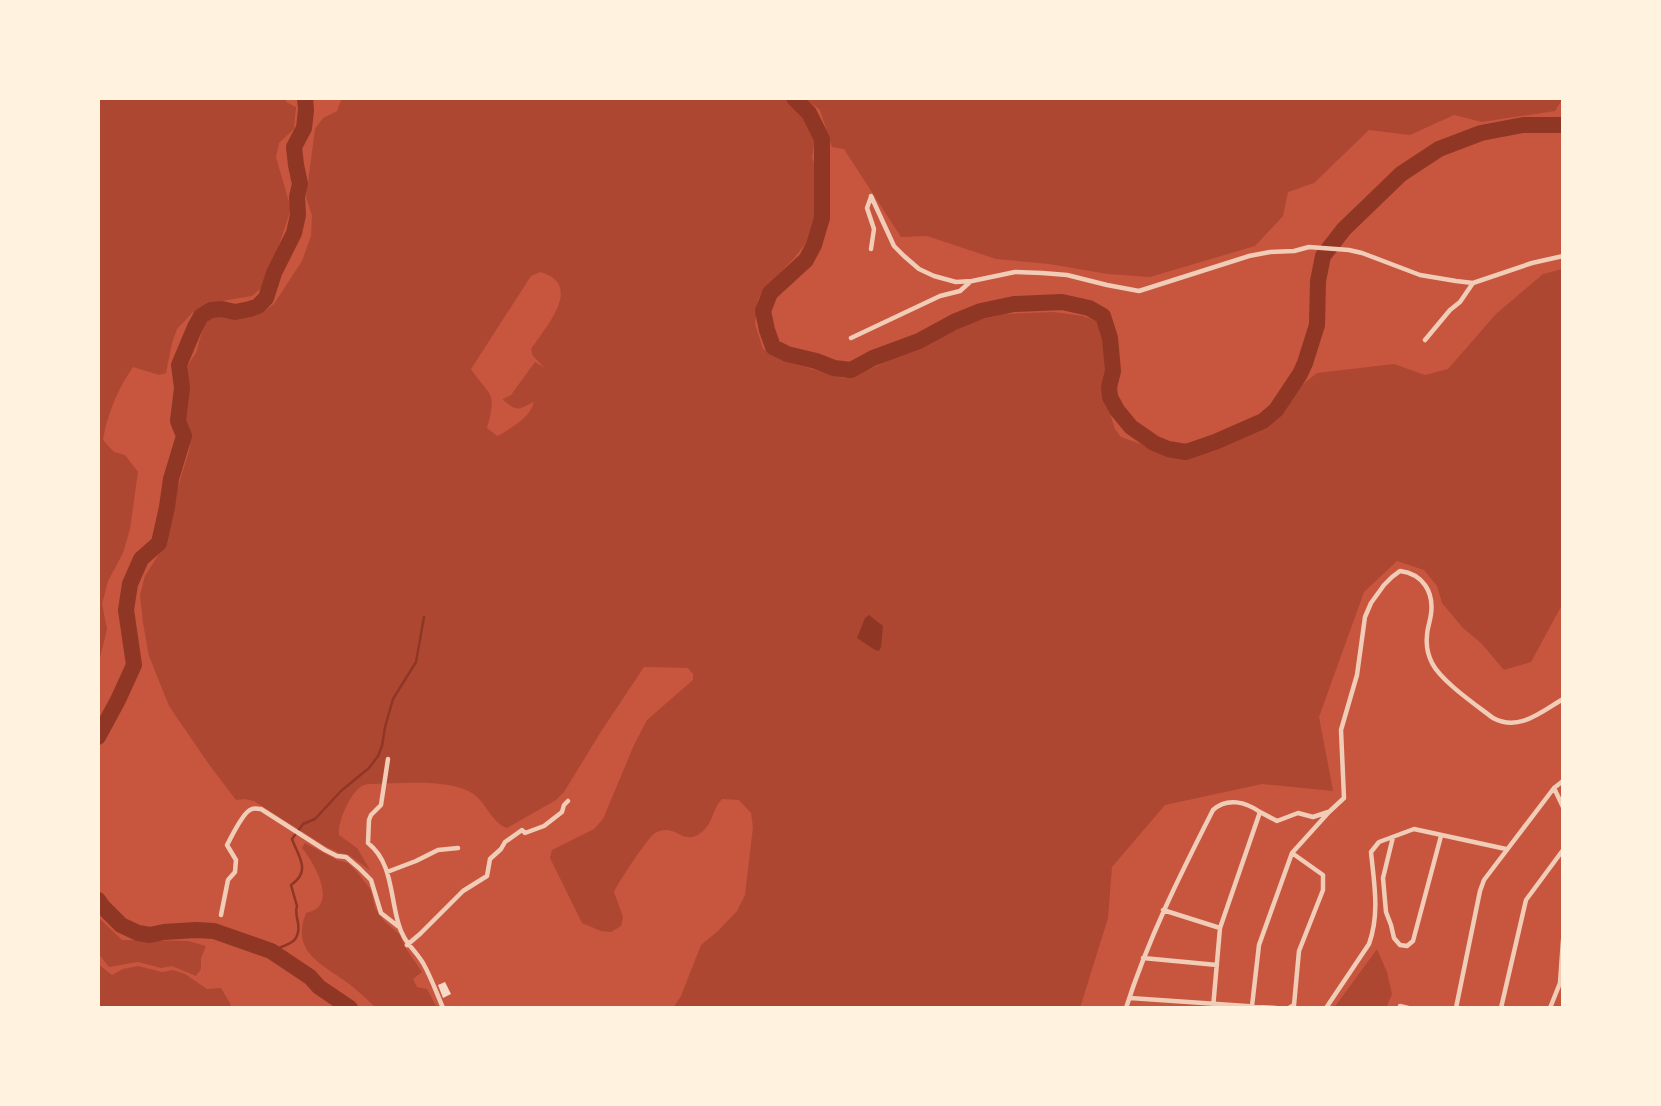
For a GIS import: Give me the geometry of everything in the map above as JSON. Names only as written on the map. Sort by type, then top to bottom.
[{"type":"street","points":[[871,249],[874,229],[867,208],[871,196],[894,246],[919,269],[956,282],[1015,272],[1042,273],[1068,275],[1139,291],[1249,256],[1315,247],[1349,250],[1420,275],[1473,283],[1521,266],[1563,256]]},
{"type":"street","points":[[851,338],[940,296],[960,290],[972,281]]},
{"type":"street","points":[[1424,340],[1460,302],[1473,283]]},
{"type":"street","points":[[1252,1006],[1259,944],[1292,853],[1344,798],[1341,730],[1357,675],[1365,617],[1371,603],[1392,576],[1400,571],[1419,577],[1427,590],[1432,611],[1426,637],[1430,660],[1440,675],[1501,723],[1526,721],[1563,699]]},
{"type":"street","points":[[388,759],[381,805],[371,815],[368,843],[384,862],[399,927],[407,945],[423,963],[443,1008]]},
{"type":"street","points":[[1456,1008],[1484,880],[1554,788],[1563,781]]},
{"type":"street","points":[[1554,788],[1563,807]]},
{"type":"street","points":[[407,945],[463,891],[487,876],[490,859],[505,842],[522,830],[525,833],[544,826],[562,812],[568,801]]},
{"type":"street","points":[[1126,1008],[1163,910],[1213,810],[1234,801],[1249,804],[1277,821],[1298,813],[1313,817],[1329,812]]},
{"type":"street","points":[[221,915],[228,880],[235,872],[236,860],[227,845],[244,815],[255,808],[325,850],[346,857],[371,880],[382,914],[399,927]]},
{"type":"street","points":[[1213,1006],[1220,928],[1260,812]]},
{"type":"street","points":[[1326,1008],[1369,944],[1376,921],[1371,852],[1379,842],[1414,829],[1506,849]]},
{"type":"street","points":[[1393,836],[1383,878],[1386,912],[1394,938],[1400,945],[1407,946],[1413,941],[1441,836]]},
{"type":"street","points":[[387,872],[438,850],[458,848]]},
{"type":"street","points":[[1501,1008],[1526,900],[1563,849]]},
{"type":"street","points":[[1289,1008],[1294,1005],[1299,951],[1323,890],[1323,875],[1292,853]]},
{"type":"street","points":[[1163,910],[1220,928]]},
{"type":"street","points":[[1550,1008],[1560,983],[1563,940]]},
{"type":"street","points":[[1143,958],[1217,965]]},
{"type":"street","points":[[1555,995],[1563,998]]},
{"type":"street","points":[[1130,998],[1213,1006],[1276,1008]]},
{"type":"street","points":[[1400,1008],[1408,1008]]},
{"type":"shaded area","points":[[98,98],[287,98],[286,102],[296,107],[294,129],[279,143],[276,157],[291,209],[266,284],[252,296],[215,302],[192,313],[177,329],[166,373],[159,375],[133,367],[110,411],[103,440],[114,452],[125,455],[138,472],[130,529],[123,553],[108,581],[102,604],[107,629],[98,666]]},
{"type":"shaded area","points":[[342,98],[783,98],[798,109],[814,132],[812,158],[816,167],[819,201],[816,226],[809,239],[758,299],[755,324],[763,349],[780,360],[844,378],[868,370],[975,321],[1004,314],[1054,312],[1083,316],[1096,321],[1103,335],[1103,392],[1115,429],[1121,437],[1184,456],[1214,451],[1275,420],[1298,388],[1317,373],[1394,364],[1425,375],[1448,369],[1496,314],[1543,274],[1563,269],[1563,603],[1531,662],[1504,670],[1442,603],[1437,586],[1424,570],[1397,561],[1364,592],[1319,717],[1333,791],[1262,784],[1165,805],[1112,867],[1108,918],[1080,1008],[673,1008],[681,996],[701,945],[737,911],[745,895],[753,827],[751,813],[739,800],[722,799],[708,824],[696,836],[687,837],[666,830],[651,836],[614,892],[623,917],[621,926],[611,932],[582,923],[550,858],[552,850],[594,829],[603,819],[647,720],[693,680],[693,674],[688,668],[644,667],[564,792],[556,800],[507,828],[494,818],[477,797],[455,787],[410,783],[362,786],[351,797],[344,810],[339,835],[357,848],[370,870],[349,855],[325,846],[254,801],[236,800],[169,706],[149,656],[140,595],[145,576],[166,543],[176,493],[189,451],[191,439],[185,420],[186,368],[196,353],[208,318],[261,313],[274,304],[302,261],[311,236],[312,215],[306,197],[315,129],[323,118],[337,111]],"holes":[[[540,272],[553,278],[560,286],[558,307],[531,349],[533,356],[545,368],[535,362],[511,395],[503,399],[512,407],[518,408],[534,402],[532,408],[525,417],[497,436],[487,428],[492,406],[490,394],[471,369],[531,276]]]},
{"type":"shaded area","points":[[805,98],[1563,98],[1555,111],[1482,122],[1454,115],[1410,135],[1369,130],[1314,183],[1288,192],[1283,216],[1255,246],[1150,277],[996,259],[927,236],[901,237],[844,149],[832,147],[820,110]]},
{"type":"shaded area","points":[[869,615],[883,626],[879,651],[857,638],[865,618]]},
{"type":"shaded area","points":[[98,666],[100,704],[98,707]]},
{"type":"shaded area","points":[[305,843],[348,863],[357,872],[371,890],[375,908],[384,921],[400,935],[422,972],[413,979],[417,987],[427,989],[437,1008],[376,1008],[309,953],[304,945],[302,925],[306,913],[316,909],[323,896],[320,878],[302,848]]},
{"type":"shaded area","points":[[98,917],[122,940],[188,941],[206,946],[201,958],[201,969],[196,976],[172,966],[161,968],[138,962],[109,967],[98,953]]},
{"type":"shaded area","points":[[1377,949],[1387,972],[1392,994],[1386,1008],[1334,1008]]},
{"type":"shaded area","points":[[98,964],[112,975],[138,966],[162,972],[173,970],[185,974],[207,989],[221,988],[231,1005],[228,1008],[98,1008]]},
{"type":"building","points":[[445,982],[451,994],[443,998],[438,985]]},
{"type":"waterway","points":[[98,737],[134,665],[126,610],[130,584],[141,559],[159,543],[171,479],[184,436],[178,421],[182,388],[179,365],[201,316],[211,310],[235,312],[250,309],[266,298],[274,273],[294,233],[298,215],[297,197],[300,184],[294,147],[304,128],[305,98]]},
{"type":"waterway","points":[[794,98],[809,113],[822,139],[822,218],[814,245],[806,260],[770,293],[763,311],[773,347],[834,368],[851,370],[981,311],[1014,304],[1062,302],[1089,308],[1103,316],[1110,338],[1113,371],[1109,387],[1110,397],[1117,410],[1131,427],[1154,443],[1186,452],[1263,421],[1276,410],[1300,374],[1317,325],[1318,281],[1323,256],[1344,229],[1401,174],[1439,149],[1481,133],[1523,125],[1563,125]]},
{"type":"waterway","points":[[271,951],[292,942],[298,930],[297,906],[291,885],[301,874],[302,863],[292,839],[303,824],[315,819],[341,791],[369,768],[378,756],[393,699],[416,662],[424,617]]},
{"type":"waterway","points":[[98,900],[121,925],[138,933],[150,935],[164,932],[214,931],[271,951],[350,1008]]}]
